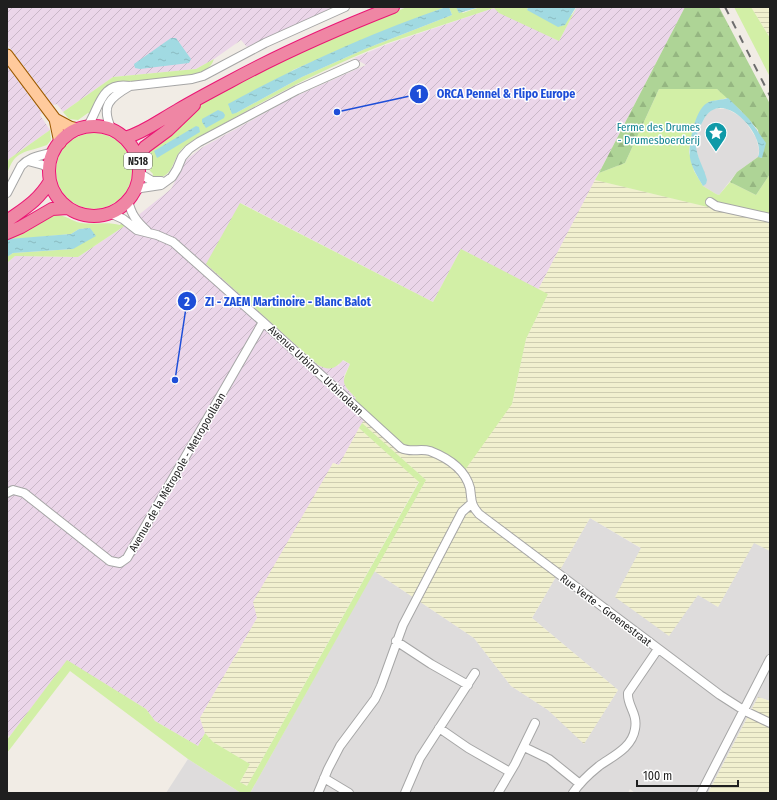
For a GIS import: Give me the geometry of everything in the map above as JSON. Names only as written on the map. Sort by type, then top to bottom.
[{"type":"highway","name":"N518","points":[[125,138],[138,134],[248,72],[335,30],[393,7]]},
{"type":"highway","name":"N518","points":[[137,159],[145,147],[178,121],[202,97]]},
{"type":"highway","name":"N518","points":[[82,128],[100,127],[112,130],[125,138],[132,147],[137,159],[139,173],[131,195]]},
{"type":"highway","points":[[7,221],[34,202],[42,194],[50,175],[56,147],[68,135],[82,128]]},
{"type":"highway","points":[[50,175],[55,194],[68,208]]},
{"type":"highway","points":[[7,233],[52,209],[68,208],[86,215],[98,216],[110,213],[120,208],[131,195]]},
{"type":"main road","points":[[7,55],[55,119],[70,127],[82,128]]},
{"type":"main road","points":[[55,119],[56,147]]},
{"type":"street","points":[[82,128],[94,115],[100,99],[104,94],[117,86],[130,86],[192,79],[203,76],[265,43],[345,7]]},
{"type":"street","points":[[131,195],[141,188],[161,184],[172,177],[182,156],[188,149],[199,142],[296,90],[355,64]]},
{"type":"street","points":[[112,130],[106,115],[106,107],[115,96],[130,86]]},
{"type":"street","points":[[7,193],[20,166],[32,157],[56,147]]},
{"type":"street","points":[[28,161],[43,165],[50,175]]},
{"type":"street","points":[[139,173],[152,181],[166,181]]},
{"type":"street","name":"Avenue Urbino - Urbinolaan","points":[[131,195],[131,213],[138,224],[149,233]]},
{"type":"street","points":[[710,202],[716,206],[770,218]]},
{"type":"street","name":"Avenue Urbino - Urbinolaan","points":[[110,213],[123,219],[137,230],[174,242],[264,322],[401,448],[412,451],[430,451],[460,468],[468,482],[472,503]]},
{"type":"street","name":"Avenue de la Métropole - Metropoollaan","points":[[7,493],[13,490],[24,493],[110,561],[120,563],[127,558],[264,322]]},
{"type":"street","points":[[318,793],[340,746],[375,699],[403,625],[462,512],[472,503]]},
{"type":"street","name":"Rue Verte - Groenestraat","points":[[472,503],[479,514],[720,695],[770,723]]},
{"type":"street","points":[[396,641],[431,664],[468,685]]},
{"type":"street","points":[[573,793],[580,784],[599,766],[629,743],[634,733],[636,723],[634,711],[628,698],[628,693],[658,649]]},
{"type":"street","points":[[701,793],[770,659]]},
{"type":"street","points":[[405,793],[420,758],[475,673]]},
{"type":"street","points":[[498,793],[524,747],[535,723]]},
{"type":"street","points":[[439,728],[468,748],[510,772]]},
{"type":"street","points":[[524,747],[549,760],[580,784]]},
{"type":"street","points":[[324,778],[349,793]]},
{"type":"shaded area","points":[[7,7],[334,7],[247,47],[241,40],[214,59],[196,69],[113,77],[63,112],[57,104],[53,105],[7,44]]},
{"type":"shaded area","points":[[577,7],[685,7],[538,290],[461,249],[433,302],[241,203],[338,366],[342,360],[350,364],[344,376],[347,389],[356,398],[370,418],[362,423],[339,465],[333,463],[257,618],[200,718],[205,733],[198,746],[155,721],[146,709],[67,661],[10,736],[7,735],[7,263],[15,256],[78,257],[126,225],[171,189],[187,159],[203,147],[294,97],[366,65],[354,58],[388,44],[494,8],[559,41]]},
{"type":"shaded area","points":[[7,66],[42,113],[40,115],[50,130],[9,159],[7,163]]},
{"type":"shaded area","points":[[713,109],[727,109],[743,118],[756,138],[759,150],[758,157],[737,172],[719,195],[703,186],[706,184],[706,180],[696,150],[696,141],[699,128],[707,114]]},
{"type":"shaded area","points":[[590,518],[642,549],[698,594],[718,607],[754,542],[770,551],[770,701],[758,697],[708,793],[635,793],[630,789],[628,793],[250,793],[374,571],[474,638],[511,686],[548,710],[584,743],[618,690],[532,618]]},
{"type":"shaded area","points":[[188,759],[241,793],[166,793]]},
{"type":"green space","points":[[407,7],[446,7],[384,31],[293,70],[236,113],[302,77],[365,49],[452,15],[449,7],[456,7],[463,13],[480,7],[528,7],[527,10],[572,15],[577,7],[559,41],[499,13],[494,8],[388,43],[304,80],[203,135],[184,147],[176,157],[169,172],[160,177],[152,178],[153,174],[147,164],[150,153],[148,150],[209,98],[303,50]]},
{"type":"green space","points":[[685,7],[719,7],[770,104],[770,174],[756,195],[730,182],[737,172],[758,157],[762,158],[758,130],[741,111],[717,89],[659,89],[625,163],[599,173]]},
{"type":"green space","points":[[734,7],[751,7],[770,38],[770,77]]},
{"type":"green space","points":[[751,7],[770,7],[770,38]]},
{"type":"green space","points":[[214,59],[208,68],[193,76],[122,82],[91,113],[88,113],[78,120],[69,119],[63,112],[113,77],[196,69]]},
{"type":"green space","points":[[659,89],[717,89],[728,98],[709,102],[695,122],[689,152],[694,171],[703,186],[719,195],[730,182],[756,195],[770,174],[770,222],[595,180],[599,173],[625,163]]},
{"type":"green space","points":[[50,130],[51,140],[47,145],[22,153],[14,160],[7,174],[7,163],[9,159]]},
{"type":"green space","points":[[87,133],[101,133],[115,139],[126,150],[132,164],[132,178],[129,186],[121,198],[115,203],[101,209],[87,209],[73,203],[62,192],[56,178],[56,164],[62,150],[73,139]]},
{"type":"green space","points":[[595,180],[770,222],[770,551],[754,543],[718,607],[698,595],[669,636],[615,597],[641,548],[590,518],[532,618],[618,690],[584,744],[548,710],[511,686],[474,638],[374,571],[426,480],[362,423],[364,420],[370,418],[512,404],[526,339],[548,294],[538,290]]},
{"type":"green space","points":[[240,203],[433,302],[461,249],[548,294],[526,339],[512,404],[465,470],[459,464],[404,447],[353,402],[356,398],[347,389],[344,382],[345,375],[350,364],[343,360],[332,368],[325,368],[318,365],[206,264]]},
{"type":"green space","points":[[51,212],[54,215],[81,223],[110,223],[120,225],[122,222],[126,225],[78,257],[15,256],[7,263],[7,257],[13,253],[73,249],[90,228],[79,229],[71,234],[7,240],[7,235]]},
{"type":"green space","points":[[362,423],[426,480],[250,793],[241,793],[188,759],[70,671],[7,753],[7,740],[67,660],[146,709],[155,721],[198,746],[205,733],[213,742],[250,764],[240,782],[247,786],[419,482],[359,428]]},
{"type":"green space","points":[[359,428],[419,481],[247,786],[240,782],[250,764],[213,742],[205,733],[200,718],[257,618],[253,602],[333,463],[339,465]]},
{"type":"green space","points":[[758,697],[770,701],[770,793],[708,793]]},
{"type":"water","points":[[449,7],[452,15],[365,49],[302,77],[232,114],[228,104],[281,76],[362,39]]},
{"type":"water","points":[[456,7],[480,7],[459,13]]},
{"type":"water","points":[[528,7],[576,7],[565,25],[558,27],[527,10]]},
{"type":"water","points":[[171,38],[176,38],[191,59],[189,63],[140,69],[135,68],[134,64]]},
{"type":"water","points":[[728,98],[749,119],[766,143],[762,158],[758,157],[759,148],[756,137],[741,117],[731,111],[720,108],[711,111],[703,121],[696,139],[698,156],[707,180],[706,184],[703,186],[690,158],[691,136],[696,118],[704,105],[711,101]]},
{"type":"water","points":[[218,110],[223,112],[225,115],[224,118],[206,128],[202,122],[202,119]]},
{"type":"water","points":[[196,126],[199,127],[200,132],[157,158],[154,151]]},
{"type":"water","points":[[90,228],[96,236],[73,249],[13,253],[7,257],[8,239],[71,234],[79,229]]},
{"type":"railway","points":[[725,7],[770,96]]},
{"type":"place","name":"ORCA Pennel & Flipo Europe","points":[[337,112]]},
{"type":"place","name":"Ferme des Drumes - Drumesboerderij","points":[[716,152]]},
{"type":"place","name":"ZI - ZAEM Martinoire - Blanc Balot","points":[[175,380]]}]
